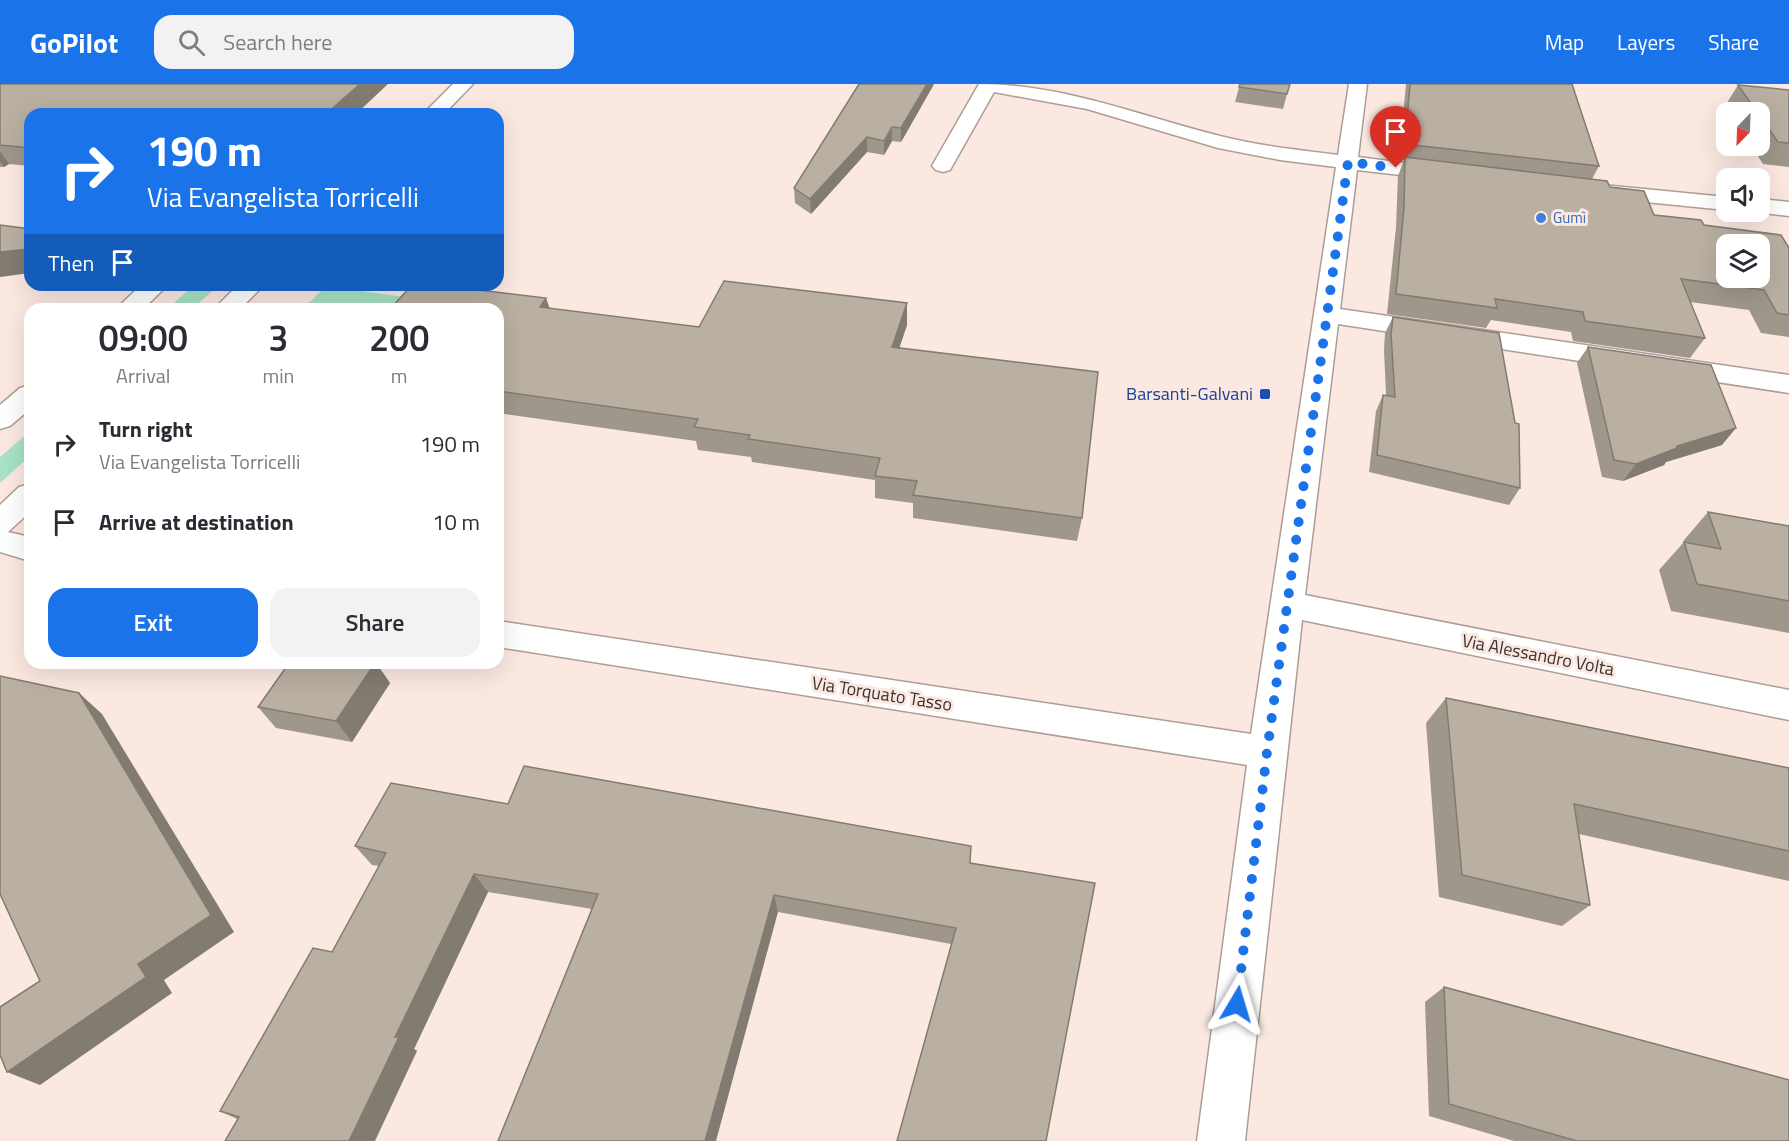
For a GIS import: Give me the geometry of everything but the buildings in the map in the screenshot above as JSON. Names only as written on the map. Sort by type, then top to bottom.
[{"type":"street","points":[[439,108],[465,84]]},
{"type":"street","points":[[1221,1141],[1267,752],[1358,84]]},
{"type":"street","points":[[942,166],[989,85],[1118,111],[1218,142],[1280,154],[1466,176]]},
{"type":"street","points":[[1584,190],[1716,203]]},
{"type":"street","points":[[1770,207],[1789,209]]},
{"type":"street","points":[[135,303],[149,291]]},
{"type":"street","points":[[232,303],[246,291]]},
{"type":"street","points":[[1327,315],[1789,384]]},
{"type":"street","points":[[0,420],[24,399]]},
{"type":"street","points":[[0,523],[24,500]]},
{"type":"street","points":[[0,542],[24,548]]},
{"type":"street","name":"Via Alessandro Volta","points":[[1287,604],[1789,705]]},
{"type":"street","name":"Via Torquato Tasso","points":[[504,635],[1267,752]]},
{"type":"green space","points":[[187,291],[212,291],[199,303],[174,303]]},
{"type":"green space","points":[[321,291],[361,291],[411,298],[406,303],[309,303]]},
{"type":"green space","points":[[24,436],[24,461],[0,483],[0,457]]},
{"type":"place","name":"Gumì","points":[[1541,218]]},
{"type":"place","name":"Barsanti-Galvani","points":[[1265,394]]},
{"type":"route","points":[[1237,1004],[1267,752],[1348,162],[1396,168]]}]
